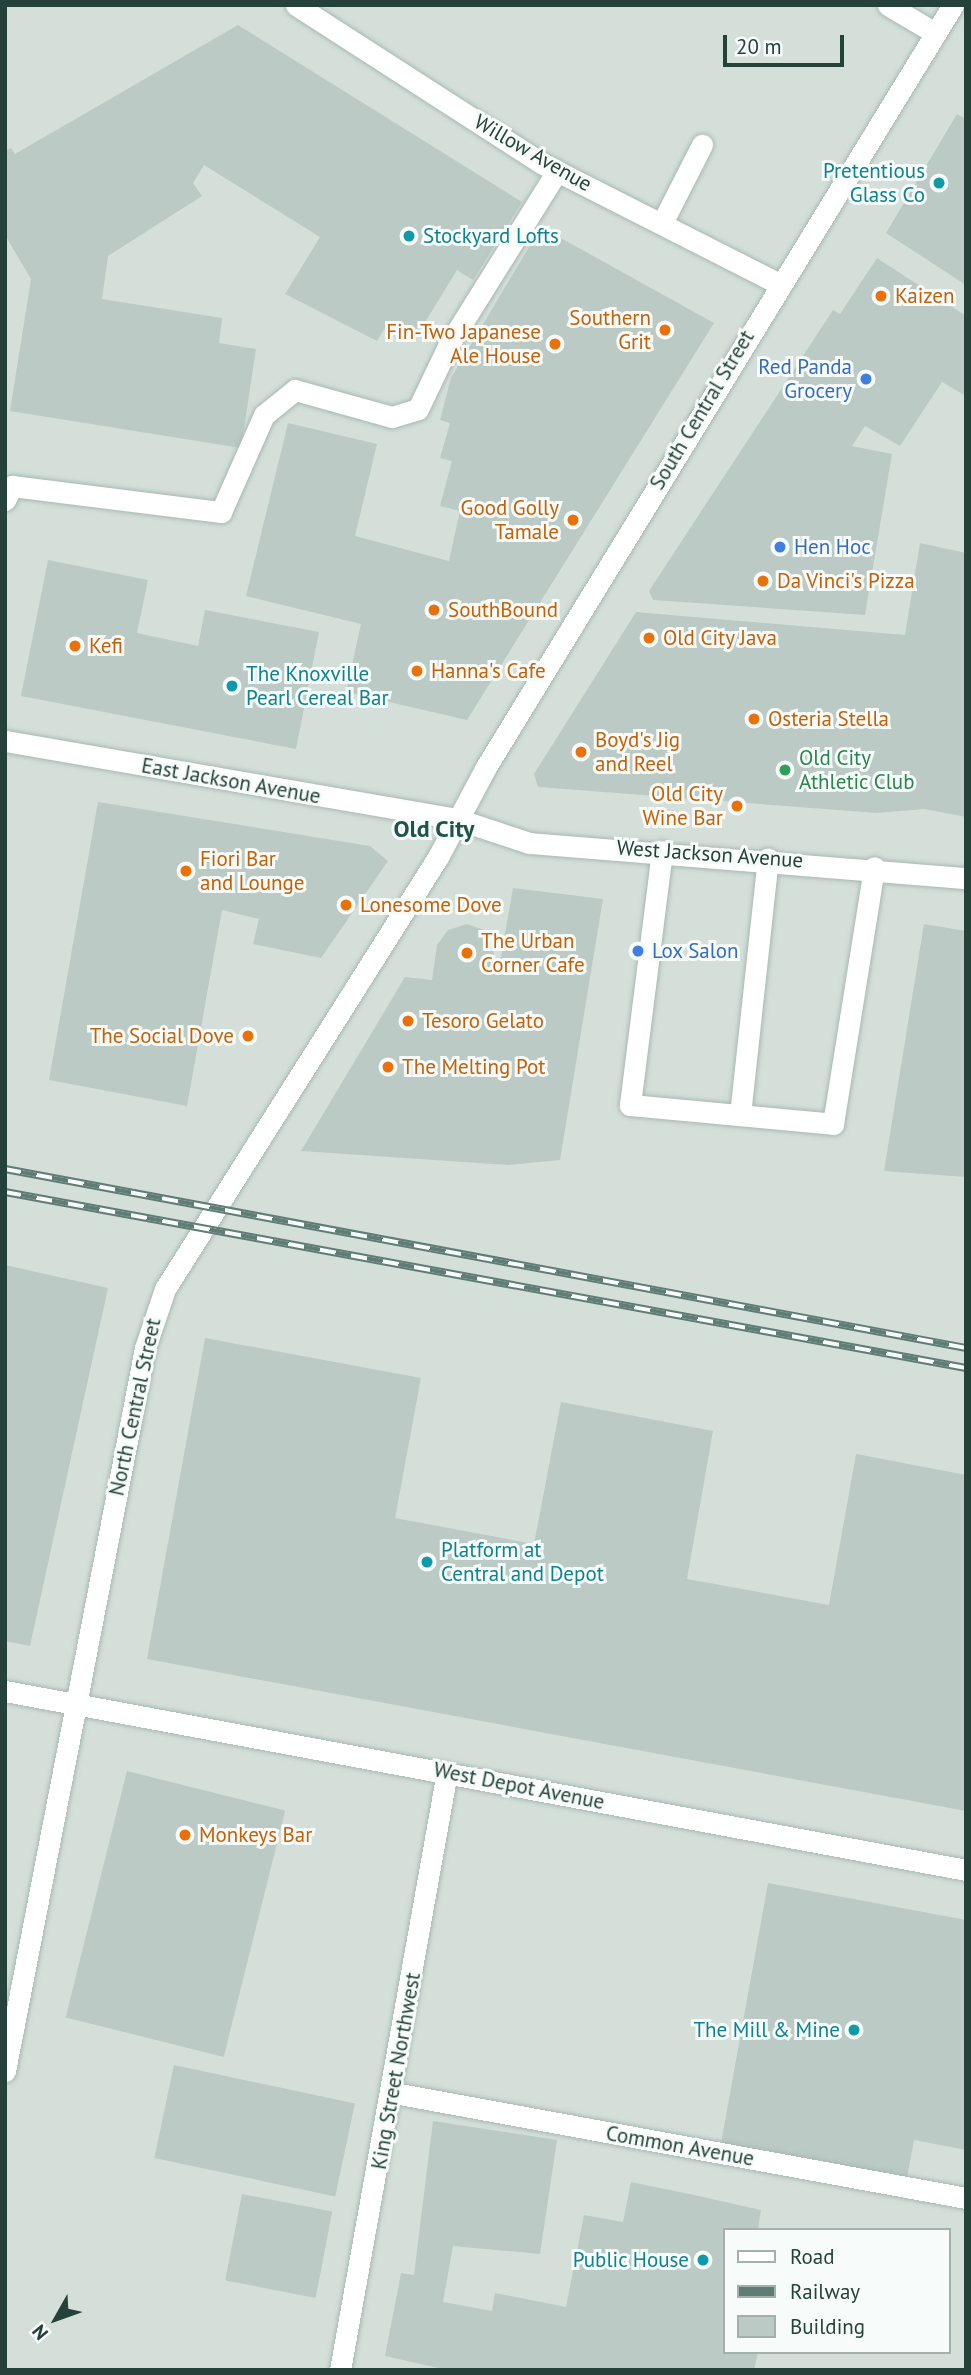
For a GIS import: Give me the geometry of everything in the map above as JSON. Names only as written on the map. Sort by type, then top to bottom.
[{"type":"street","name":"Willow Avenue","points":[[296,5],[557,171],[780,284]]},
{"type":"street","points":[[888,5],[935,33]]},
{"type":"street","name":"South Central Street","points":[[457,819],[780,284],[953,5]]},
{"type":"street","points":[[662,223],[702,145]]},
{"type":"street","points":[[5,500],[12,486],[221,512],[264,415],[295,390],[392,417],[418,409],[449,344],[557,171]]},
{"type":"street","name":"East Jackson Avenue","points":[[5,741],[457,819]]},
{"type":"street","name":"West Jackson Avenue","points":[[457,819],[529,843],[662,850],[874,867],[966,878]]},
{"type":"street","name":"North Central Street","points":[[5,2071],[73,1703],[145,1348],[161,1298],[457,819]]},
{"type":"street","points":[[662,850],[630,1105],[833,1124],[874,867]]},
{"type":"street","points":[[740,1115],[768,859]]},
{"type":"street","name":"West Depot Avenue","points":[[5,1691],[966,1870]]},
{"type":"street","name":"King Street Northwest","points":[[341,2370],[394,2094],[447,1772]]},
{"type":"street","name":"Common Avenue","points":[[394,2094],[966,2198]]},
{"type":"shaded area","points":[[5,5],[966,5],[966,2370],[5,2370]]},
{"type":"building","name":"Stockyard Lofts","points":[[238,25],[522,202],[473,280],[457,270],[416,337],[389,321],[377,341],[285,294],[320,237],[204,165],[193,183],[202,196],[108,256],[102,299],[222,318],[219,343],[256,349],[241,448],[10,411],[31,279],[5,235],[5,151],[11,148],[15,154]]},
{"type":"building","points":[[957,114],[966,119],[966,285],[886,233]]},
{"type":"building","points":[[541,227],[714,323],[467,720],[346,692],[361,624],[246,596],[288,423],[377,444],[355,536],[449,561],[460,511],[440,506],[452,461],[440,458],[450,423],[440,420],[451,378]]},
{"type":"building","points":[[877,258],[966,316],[966,396],[942,382],[900,446],[865,426],[852,446],[892,454],[865,615],[653,600],[649,591],[833,310],[840,314]]},
{"type":"building","points":[[920,543],[966,553],[966,817],[924,809],[877,813],[538,787],[534,774],[636,612],[905,635]]},
{"type":"building","points":[[48,560],[148,580],[137,633],[198,646],[205,610],[319,632],[296,749],[21,696]]},
{"type":"building","points":[[98,802],[370,846],[388,861],[321,958],[253,944],[259,919],[222,910],[187,1106],[49,1080]]},
{"type":"building","points":[[513,888],[603,899],[560,1160],[508,1165],[301,1151],[405,977],[432,980],[437,945],[448,930],[467,924],[484,930],[495,956],[487,973],[498,974]]},
{"type":"building","points":[[924,924],[966,931],[966,1177],[884,1171]]},
{"type":"building","points":[[5,1265],[108,1288],[30,1646],[5,1641]]},
{"type":"building","name":"Platform at Central and Depot","points":[[205,1338],[421,1378],[395,1518],[534,1544],[561,1402],[713,1431],[687,1579],[829,1605],[856,1454],[966,1475],[966,1811],[147,1659]]},
{"type":"building","points":[[127,1771],[285,1810],[224,2057],[66,2017]]},
{"type":"building","name":"The Mill & Mine","points":[[768,1883],[966,1920],[966,2150],[914,2140],[906,2183],[720,2149]]},
{"type":"building","points":[[174,2065],[355,2103],[335,2196],[154,2158]]},
{"type":"building","points":[[433,2121],[557,2140],[540,2254],[453,2246],[443,2302],[492,2311],[495,2293],[566,2307],[584,2215],[623,2222],[631,2182],[761,2210],[758,2228],[722,2228],[722,2354],[758,2354],[754,2370],[447,2370],[385,2356],[401,2273],[414,2275]]},
{"type":"building","points":[[242,2194],[332,2212],[316,2298],[225,2280]]},
{"type":"railway","points":[[5,1169],[966,1348]]},
{"type":"railway","points":[[5,1192],[966,1368]]},
{"type":"place","name":"Pretentious Glass Co","points":[[939,183]]},
{"type":"place","name":"Stockyard Lofts","points":[[409,236]]},
{"type":"place","name":"Kaizen","points":[[881,296]]},
{"type":"place","name":"Southern Grit","points":[[665,330]]},
{"type":"place","name":"Fin-Two Japanese Ale House","points":[[555,344]]},
{"type":"place","name":"Red Panda Grocery","points":[[866,379]]},
{"type":"place","name":"Good Golly Tamale","points":[[573,520]]},
{"type":"place","name":"Hen Hoc","points":[[780,547]]},
{"type":"place","name":"Da Vinci's Pizza","points":[[763,581]]},
{"type":"place","name":"SouthBound","points":[[434,610]]},
{"type":"place","name":"Old City Java","points":[[649,638]]},
{"type":"place","name":"Kefi","points":[[75,646]]},
{"type":"place","name":"Hanna's Cafe","points":[[417,671]]},
{"type":"place","name":"The Knoxville Pearl Cereal Bar","points":[[232,686]]},
{"type":"place","name":"Osteria Stella","points":[[754,719]]},
{"type":"place","name":"Boyd's Jig and Reel","points":[[581,752]]},
{"type":"place","name":"Old City Athletic Club","points":[[785,770]]},
{"type":"place","name":"Old City Wine Bar","points":[[737,806]]},
{"type":"place","name":"Fiori Bar and Lounge","points":[[186,871]]},
{"type":"place","name":"Lonesome Dove","points":[[346,905]]},
{"type":"place","name":"Lox Salon","points":[[638,951]]},
{"type":"place","name":"The Urban Corner Cafe","points":[[467,953]]},
{"type":"place","name":"Tesoro Gelato","points":[[408,1021]]},
{"type":"place","name":"The Social Dove","points":[[248,1036]]},
{"type":"place","name":"The Melting Pot","points":[[388,1067]]},
{"type":"place","name":"Platform at Central and Depot","points":[[427,1562]]},
{"type":"place","name":"Monkeys Bar","points":[[185,1835]]},
{"type":"place","name":"The Mill & Mine","points":[[854,2030]]},
{"type":"place","name":"Public House","points":[[703,2260]]},
{"type":"district","name":"Old City","points":[[434,829]]}]
